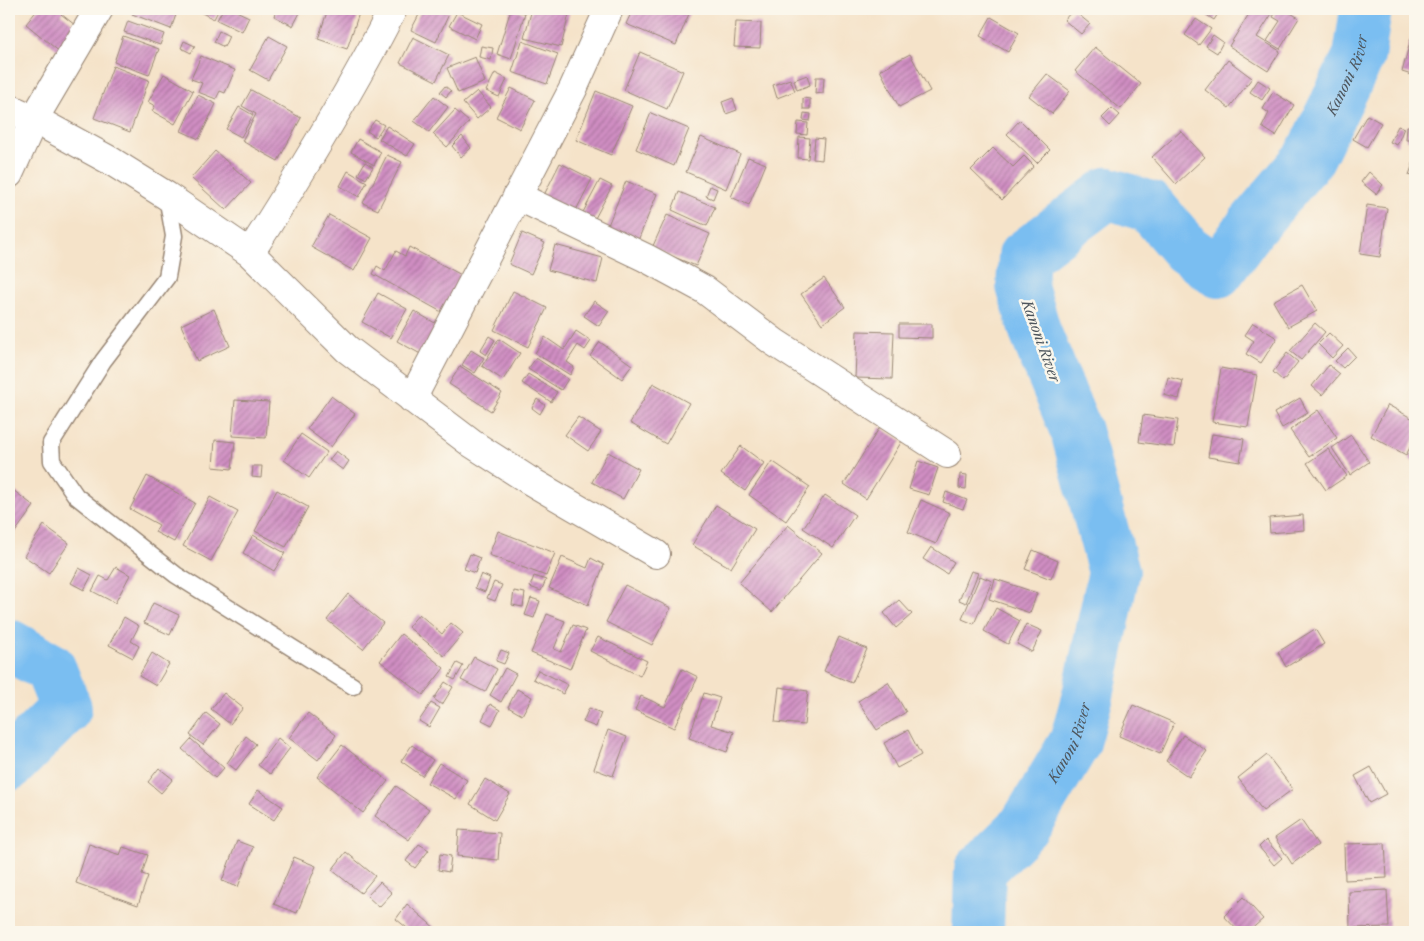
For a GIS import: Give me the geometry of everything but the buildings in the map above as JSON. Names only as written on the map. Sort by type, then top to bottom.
[{"type":"street","points":[[9,174],[34,119],[99,9]]},
{"type":"street","points":[[250,253],[310,160],[393,9]]},
{"type":"street","points":[[412,399],[573,89],[609,9]]},
{"type":"street","points":[[9,108],[34,119],[111,161],[167,196],[250,253],[347,348],[471,443],[527,479],[656,554]]},
{"type":"street","points":[[517,196],[646,258],[705,290],[774,342],[947,454]]},
{"type":"lane","points":[[167,196],[174,236],[167,277],[103,360],[51,443],[52,461],[76,496],[176,575],[353,686]]},
{"type":"waterway","name":"Kanoni River","points":[[978,932],[980,870],[1024,827],[1075,742],[1088,695],[1114,572],[1076,431],[1036,334],[1022,286],[1024,256],[1108,193],[1150,207],[1186,249],[1218,272],[1250,228],[1309,158],[1359,56],[1366,9]]},
{"type":"waterway","name":"Kanoni River","points":[[9,645],[50,668],[66,708],[9,765]]}]
